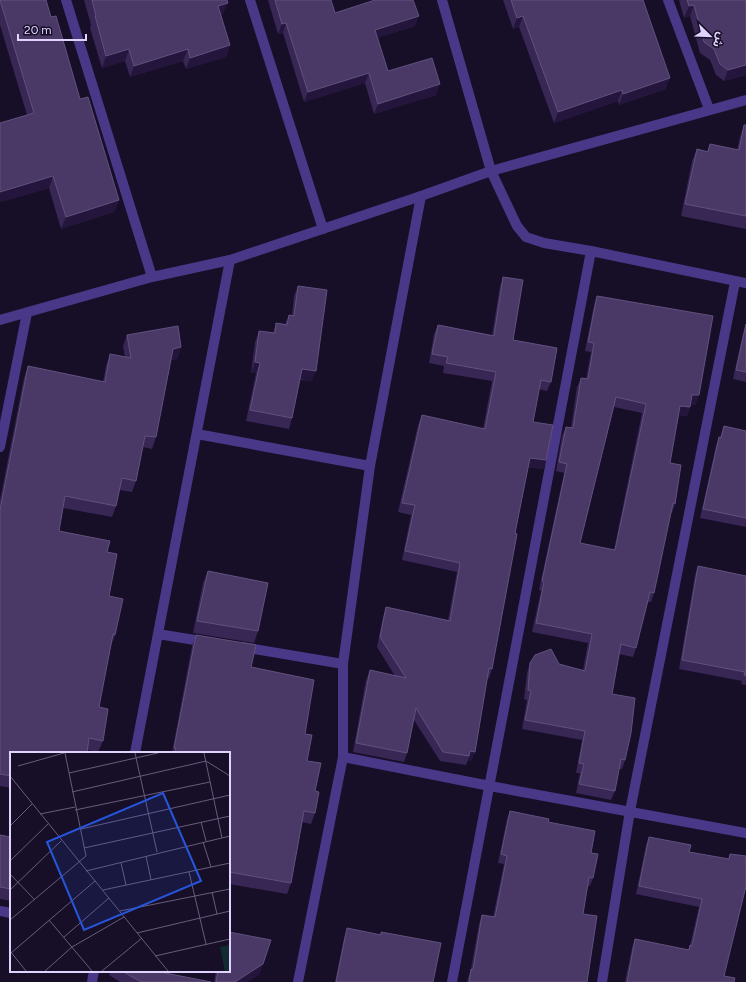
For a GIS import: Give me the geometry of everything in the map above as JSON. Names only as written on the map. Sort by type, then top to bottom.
[{"type":"street","points":[[66,0],[152,277]]},
{"type":"street","points":[[250,0],[324,229]]},
{"type":"street","points":[[442,0],[491,171],[517,226],[526,237],[544,243],[591,251],[735,282],[746,283]]},
{"type":"street","points":[[668,0],[709,109]]},
{"type":"street","points":[[0,320],[152,277],[230,260],[422,196],[491,171],[709,109],[746,100]]},
{"type":"street","points":[[298,982],[343,757],[343,664],[370,466],[422,196]]},
{"type":"street","points":[[452,982],[591,251]]},
{"type":"street","points":[[135,752],[230,260]]},
{"type":"street","points":[[602,982],[630,811],[735,282]]},
{"type":"street","points":[[0,447],[27,313]]},
{"type":"street","points":[[196,434],[370,466]]},
{"type":"street","points":[[158,634],[220,644]]},
{"type":"street","points":[[235,646],[343,664]]},
{"type":"street","points":[[343,757],[490,786],[746,833]]},
{"type":"street","points":[[0,911],[10,913]]},
{"type":"street","points":[[92,982],[94,972]]},
{"type":"building","points":[[0,0],[46,0],[51,17],[56,16],[80,99],[88,97],[119,200],[66,217],[53,176],[0,192],[0,123],[34,113]]},
{"type":"building","points":[[92,0],[227,0],[228,3],[218,6],[230,45],[190,58],[188,49],[134,66],[129,49],[106,56]]},
{"type":"building","points":[[275,0],[331,0],[335,13],[375,0],[413,0],[419,16],[375,30],[388,71],[432,58],[440,84],[378,104],[369,73],[308,92],[286,23],[282,24]]},
{"type":"building","points":[[511,0],[643,0],[670,78],[623,94],[622,90],[558,112],[523,16],[517,18]]},
{"type":"building","points":[[687,0],[746,0],[746,65],[728,70],[720,64],[714,49],[704,42],[694,5],[689,6]]},
{"type":"building","points":[[744,125],[746,125],[746,216],[685,204],[697,149],[708,152],[710,144],[739,150]]},
{"type":"building","points":[[503,277],[523,280],[513,340],[557,348],[551,382],[541,380],[533,422],[553,425],[546,460],[530,458],[515,533],[517,534],[492,669],[489,668],[475,752],[470,751],[469,756],[443,752],[416,708],[407,753],[356,743],[370,670],[406,678],[380,637],[386,607],[450,621],[460,563],[405,551],[415,505],[402,503],[422,415],[485,429],[496,372],[446,363],[448,357],[432,354],[438,325],[494,336]]},
{"type":"building","points":[[298,286],[327,290],[316,371],[302,369],[292,418],[250,410],[260,363],[255,362],[259,331],[275,333],[276,323],[287,325],[289,315],[294,316]]},
{"type":"building","points":[[597,296],[713,316],[699,395],[692,395],[690,407],[680,406],[670,463],[681,465],[675,504],[673,503],[654,593],[650,592],[636,648],[621,644],[612,694],[635,698],[631,733],[625,760],[621,759],[615,791],[579,784],[584,764],[579,763],[585,731],[525,720],[531,691],[528,690],[530,663],[535,655],[551,649],[559,664],[585,671],[592,634],[536,623],[544,582],[542,581],[567,464],[559,462],[566,427],[573,428],[581,378],[588,379],[594,343],[588,342]],"holes":[[[616,397],[646,404],[615,550],[580,543]]]},
{"type":"building","points":[[746,324],[746,372],[736,370]]},
{"type":"building","points":[[178,326],[181,347],[173,349],[156,437],[145,436],[136,481],[122,478],[116,506],[65,496],[59,531],[110,541],[107,552],[117,554],[109,596],[123,599],[115,635],[113,634],[99,707],[108,709],[103,741],[89,738],[87,752],[10,752],[10,776],[0,774],[0,510],[28,366],[105,382],[110,354],[131,358],[127,335]]},
{"type":"building","points":[[724,426],[746,431],[746,518],[703,509],[719,437],[721,438]]},
{"type":"building","points":[[698,566],[746,576],[746,676],[744,675],[745,672],[682,660]]},
{"type":"building","points":[[208,571],[268,583],[258,631],[197,621]]},
{"type":"building","points":[[196,635],[256,645],[251,667],[314,680],[305,734],[312,735],[307,761],[321,763],[315,791],[319,792],[315,813],[304,811],[291,883],[230,872],[230,752],[175,752],[176,748],[174,748]]},
{"type":"building","points":[[510,811],[549,819],[548,822],[595,831],[591,853],[598,854],[593,878],[589,877],[583,914],[597,916],[587,982],[469,982],[471,969],[473,970],[482,915],[495,917],[507,856],[501,854]]},
{"type":"building","points":[[0,835],[10,837],[10,889],[0,887]]},
{"type":"building","points":[[649,837],[691,845],[689,852],[729,859],[730,854],[746,856],[746,886],[724,976],[735,978],[734,982],[627,982],[635,939],[689,950],[690,945],[692,946],[702,899],[639,886]]},
{"type":"building","points":[[347,928],[381,935],[381,932],[441,943],[433,982],[336,982]]},
{"type":"building","points":[[230,932],[271,940],[263,964],[235,982],[216,982],[218,972],[230,972]]},
{"type":"building","points":[[124,972],[160,972],[211,982],[141,982]]}]
